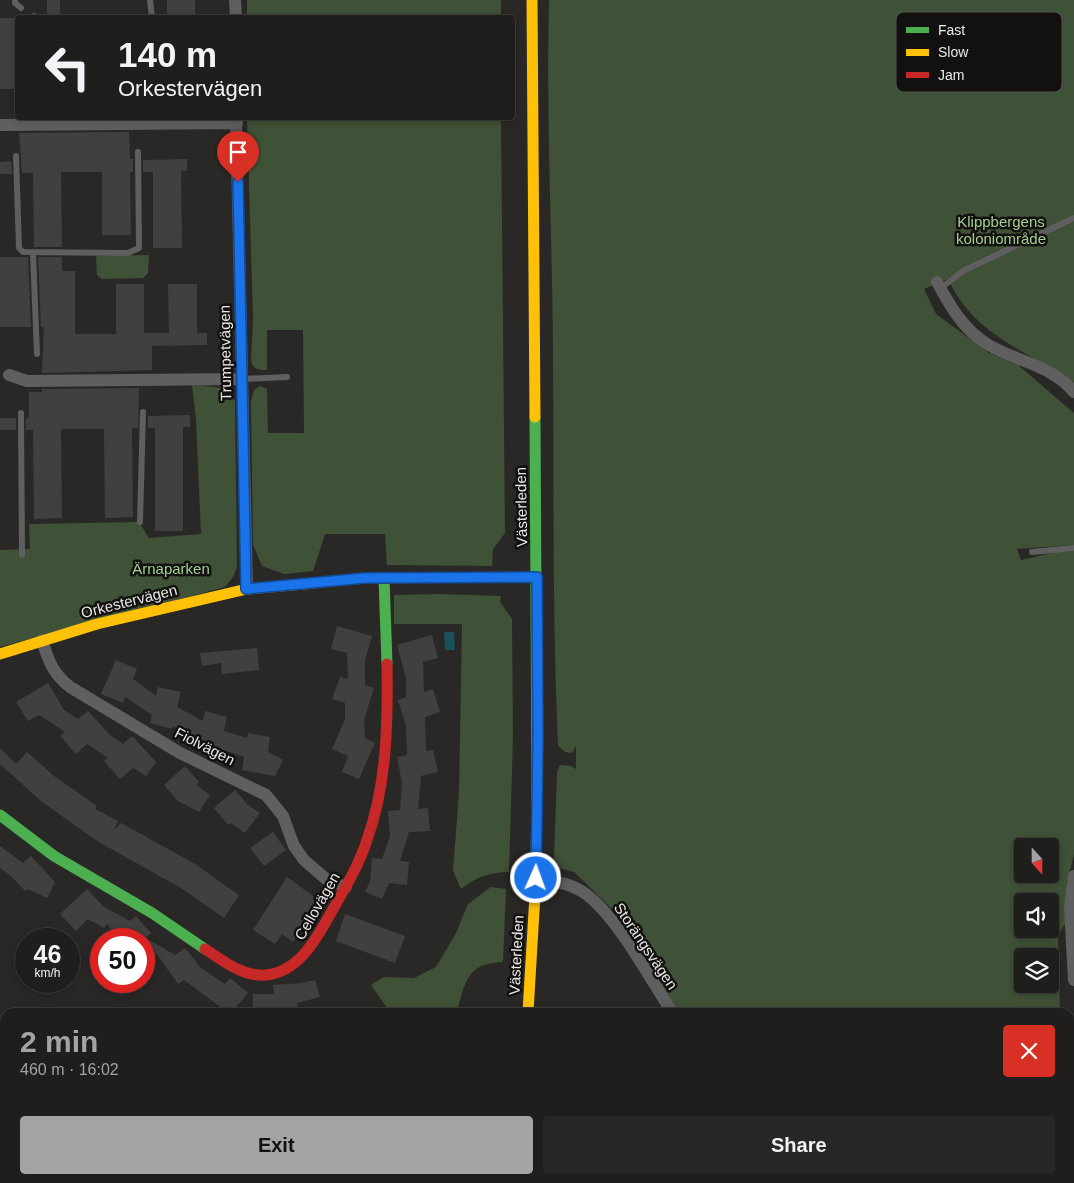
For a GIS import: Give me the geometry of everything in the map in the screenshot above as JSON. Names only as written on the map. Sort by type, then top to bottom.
[{"type":"street","points":[[235,0],[236,15]]},
{"type":"street","name":"Västerleden","points":[[528,1008],[536,878],[538,739],[532,0]]},
{"type":"street","points":[[0,125],[236,120]]},
{"type":"street","name":"Trumpetvägen","points":[[236,120],[246,589]]},
{"type":"street","points":[[939,285],[953,310],[976,335],[988,344],[1057,375],[1074,392]]},
{"type":"street","points":[[10,375],[27,381],[242,378]]},
{"type":"street","name":"Orkestervägen","points":[[0,654],[97,624],[246,589],[384,578],[537,577]]},
{"type":"street","name":"Cellovägen","points":[[0,814],[42,850],[174,926],[232,966],[251,974],[265,975],[283,971],[304,957],[346,887],[367,839],[380,795],[385,753],[384,578]]},
{"type":"street","name":"Fiolvägen","points":[[42,640],[49,663],[56,675],[75,690],[180,753],[266,795],[283,816],[294,846],[304,860],[326,879],[346,887]]},
{"type":"street","points":[[1074,876],[1070,908],[1074,980]]},
{"type":"street","name":"Storängsvägen","points":[[536,878],[573,887],[591,898],[608,917],[669,1008]]},
{"type":"lane","points":[[15,0],[15,3],[21,8]]},
{"type":"lane","points":[[150,0],[152,15]]},
{"type":"lane","points":[[16,156],[19,248],[23,252],[33,254],[128,253],[139,248],[138,152]]},
{"type":"lane","points":[[939,285],[963,271],[1074,218]]},
{"type":"lane","points":[[33,254],[37,354]]},
{"type":"lane","points":[[242,378],[287,377]]},
{"type":"lane","points":[[140,522],[143,412]]},
{"type":"lane","points":[[20,413],[22,555]]},
{"type":"lane","points":[[1032,552],[1074,548]]},
{"type":"green space","points":[[247,0],[501,0],[501,15],[247,15]]},
{"type":"green space","name":"Klippbergens koloniområde","points":[[549,0],[1074,0],[1074,386],[988,329],[973,316],[960,300],[948,279],[924,289],[936,314],[989,353],[1018,365],[1074,413],[1074,545],[1017,549],[1021,560],[1056,552],[1074,551],[1074,854],[1067,883],[1067,921],[1059,933],[1059,893],[1014,893],[1014,938],[1058,938],[1058,948],[1014,948],[1014,993],[1059,993],[1059,974],[1060,1008],[676,1008],[613,910],[574,872],[560,868],[554,858],[557,772],[560,765],[571,766],[576,769],[576,746],[572,753],[565,752],[558,746],[554,596]]},
{"type":"green space","points":[[247,120],[501,120],[505,533],[493,549],[492,566],[387,565],[385,534],[325,534],[313,571],[284,574],[262,566],[253,545],[251,402],[254,390],[260,386],[267,389],[268,433],[304,433],[303,330],[267,330],[267,370],[259,370],[255,368],[251,361],[253,318]]},
{"type":"green space","points":[[149,255],[148,273],[143,278],[102,279],[97,275],[96,256]]},
{"type":"green space","name":"Ärnaparken","points":[[192,385],[225,388],[235,401],[237,567],[233,577],[225,587],[0,647],[0,550],[30,549],[29,524],[139,522],[149,538],[201,534],[196,420]]},
{"type":"green space","points":[[394,595],[501,596],[500,602],[512,619],[513,737],[509,872],[484,876],[472,881],[461,889],[453,871],[459,793],[462,624],[394,624]]},
{"type":"green space","points":[[491,887],[506,889],[503,962],[491,963],[475,970],[466,983],[458,1008],[387,1008],[371,985],[384,977],[414,978],[436,967],[456,933],[468,904]]},
{"type":"water","points":[[444,632],[454,632],[455,650],[445,650]]},
{"type":"building","points":[[47,0],[60,0],[60,15],[47,15]]},
{"type":"building","points":[[167,0],[195,0],[195,15],[167,15]]},
{"type":"building","points":[[0,18],[15,18],[15,89],[0,89]]},
{"type":"building","points":[[129,132],[130,159],[133,159],[133,172],[130,172],[131,235],[102,235],[102,172],[61,172],[62,247],[34,247],[33,173],[22,173],[19,133]]},
{"type":"building","points":[[187,159],[187,171],[181,171],[182,248],[153,248],[153,172],[143,172],[143,160]]},
{"type":"building","points":[[11,161],[12,174],[0,174],[0,162]]},
{"type":"building","points":[[0,257],[28,257],[31,327],[0,327]]},
{"type":"building","points":[[38,257],[62,257],[62,271],[75,271],[75,334],[116,334],[116,284],[144,284],[144,333],[169,333],[168,284],[197,284],[197,333],[207,333],[207,345],[152,346],[152,370],[42,373],[44,327],[41,327]]},
{"type":"building","points":[[139,388],[138,428],[132,428],[133,517],[105,518],[104,429],[61,429],[62,518],[34,519],[33,430],[26,430],[26,418],[29,417],[29,392],[42,392],[42,389]]},
{"type":"building","points":[[190,415],[190,427],[183,427],[183,531],[155,531],[155,428],[148,428],[148,416]]},
{"type":"building","points":[[0,418],[16,418],[16,430],[0,430]]},
{"type":"building","points":[[337,626],[372,636],[365,660],[365,685],[374,688],[364,720],[365,738],[375,743],[359,779],[342,772],[348,756],[332,749],[345,719],[345,703],[332,699],[340,677],[348,679],[347,653],[331,649]]},
{"type":"building","points":[[432,635],[438,658],[423,662],[424,692],[433,689],[440,712],[425,717],[426,751],[433,750],[438,772],[421,776],[418,809],[428,808],[430,831],[409,832],[400,861],[409,862],[407,885],[389,883],[382,899],[365,892],[370,881],[372,858],[382,859],[390,836],[388,811],[400,810],[402,783],[397,757],[407,755],[406,726],[398,700],[406,697],[406,678],[397,645]]},
{"type":"building","points":[[257,648],[259,670],[222,674],[221,663],[202,666],[200,653]]},
{"type":"building","points":[[116,660],[137,669],[133,679],[156,696],[158,687],[181,692],[177,707],[203,721],[205,711],[227,717],[224,731],[247,738],[248,733],[270,737],[268,752],[283,760],[275,776],[242,770],[244,757],[220,749],[219,752],[196,747],[198,739],[173,726],[172,729],[150,723],[152,715],[125,697],[123,703],[101,694]]},
{"type":"building","points":[[48,683],[64,710],[78,719],[88,711],[109,734],[123,744],[132,736],[156,762],[146,776],[133,768],[120,779],[104,761],[108,758],[87,744],[76,754],[60,736],[65,732],[39,715],[28,721],[16,702]]},
{"type":"building","points":[[0,748],[16,764],[27,752],[54,776],[97,806],[95,809],[118,821],[114,830],[121,823],[195,864],[239,895],[224,918],[181,888],[97,841],[41,801],[0,764]]},
{"type":"building","points":[[185,766],[199,782],[196,785],[210,795],[199,812],[178,801],[164,785]]},
{"type":"building","points":[[235,790],[248,805],[260,813],[245,833],[231,823],[228,825],[214,808]]},
{"type":"building","points":[[273,832],[286,850],[264,866],[250,848]]},
{"type":"building","points":[[0,846],[23,863],[31,856],[55,882],[47,898],[28,889],[25,891],[10,875],[0,868]]},
{"type":"building","points":[[287,877],[320,901],[293,942],[282,934],[275,944],[253,930]]},
{"type":"building","points":[[87,889],[104,907],[130,921],[136,916],[147,928],[110,928],[107,924],[104,928],[88,919],[79,928],[73,928],[60,914]]},
{"type":"building","points":[[345,914],[405,936],[395,963],[336,941]]},
{"type":"building","points":[[155,943],[175,955],[185,948],[201,968],[225,984],[230,978],[248,993],[235,1008],[222,1008],[184,980],[178,984],[156,953],[155,955]]},
{"type":"building","points":[[315,980],[320,997],[297,1003],[298,1008],[253,1008],[253,994],[274,994],[273,985]]},
{"type":"traffic: fast","points":[[535,417],[537,784]]},
{"type":"traffic: fast","points":[[384,578],[387,664]]},
{"type":"traffic: fast","points":[[0,815],[54,856],[152,913],[205,949]]},
{"type":"traffic: slow","points":[[532,0],[535,417]]},
{"type":"traffic: slow","points":[[0,654],[97,624],[247,589],[314,583]]},
{"type":"traffic: slow","points":[[528,1008],[536,878],[537,784]]},
{"type":"traffic: jam","points":[[314,583],[365,578],[537,577]]},
{"type":"traffic: jam","points":[[205,949],[241,971],[266,975],[277,973],[296,962],[317,937],[354,870],[374,819],[385,753],[387,664]]},
{"type":"route","points":[[238,182],[246,589],[365,578],[537,577],[538,813],[536,878]]}]
